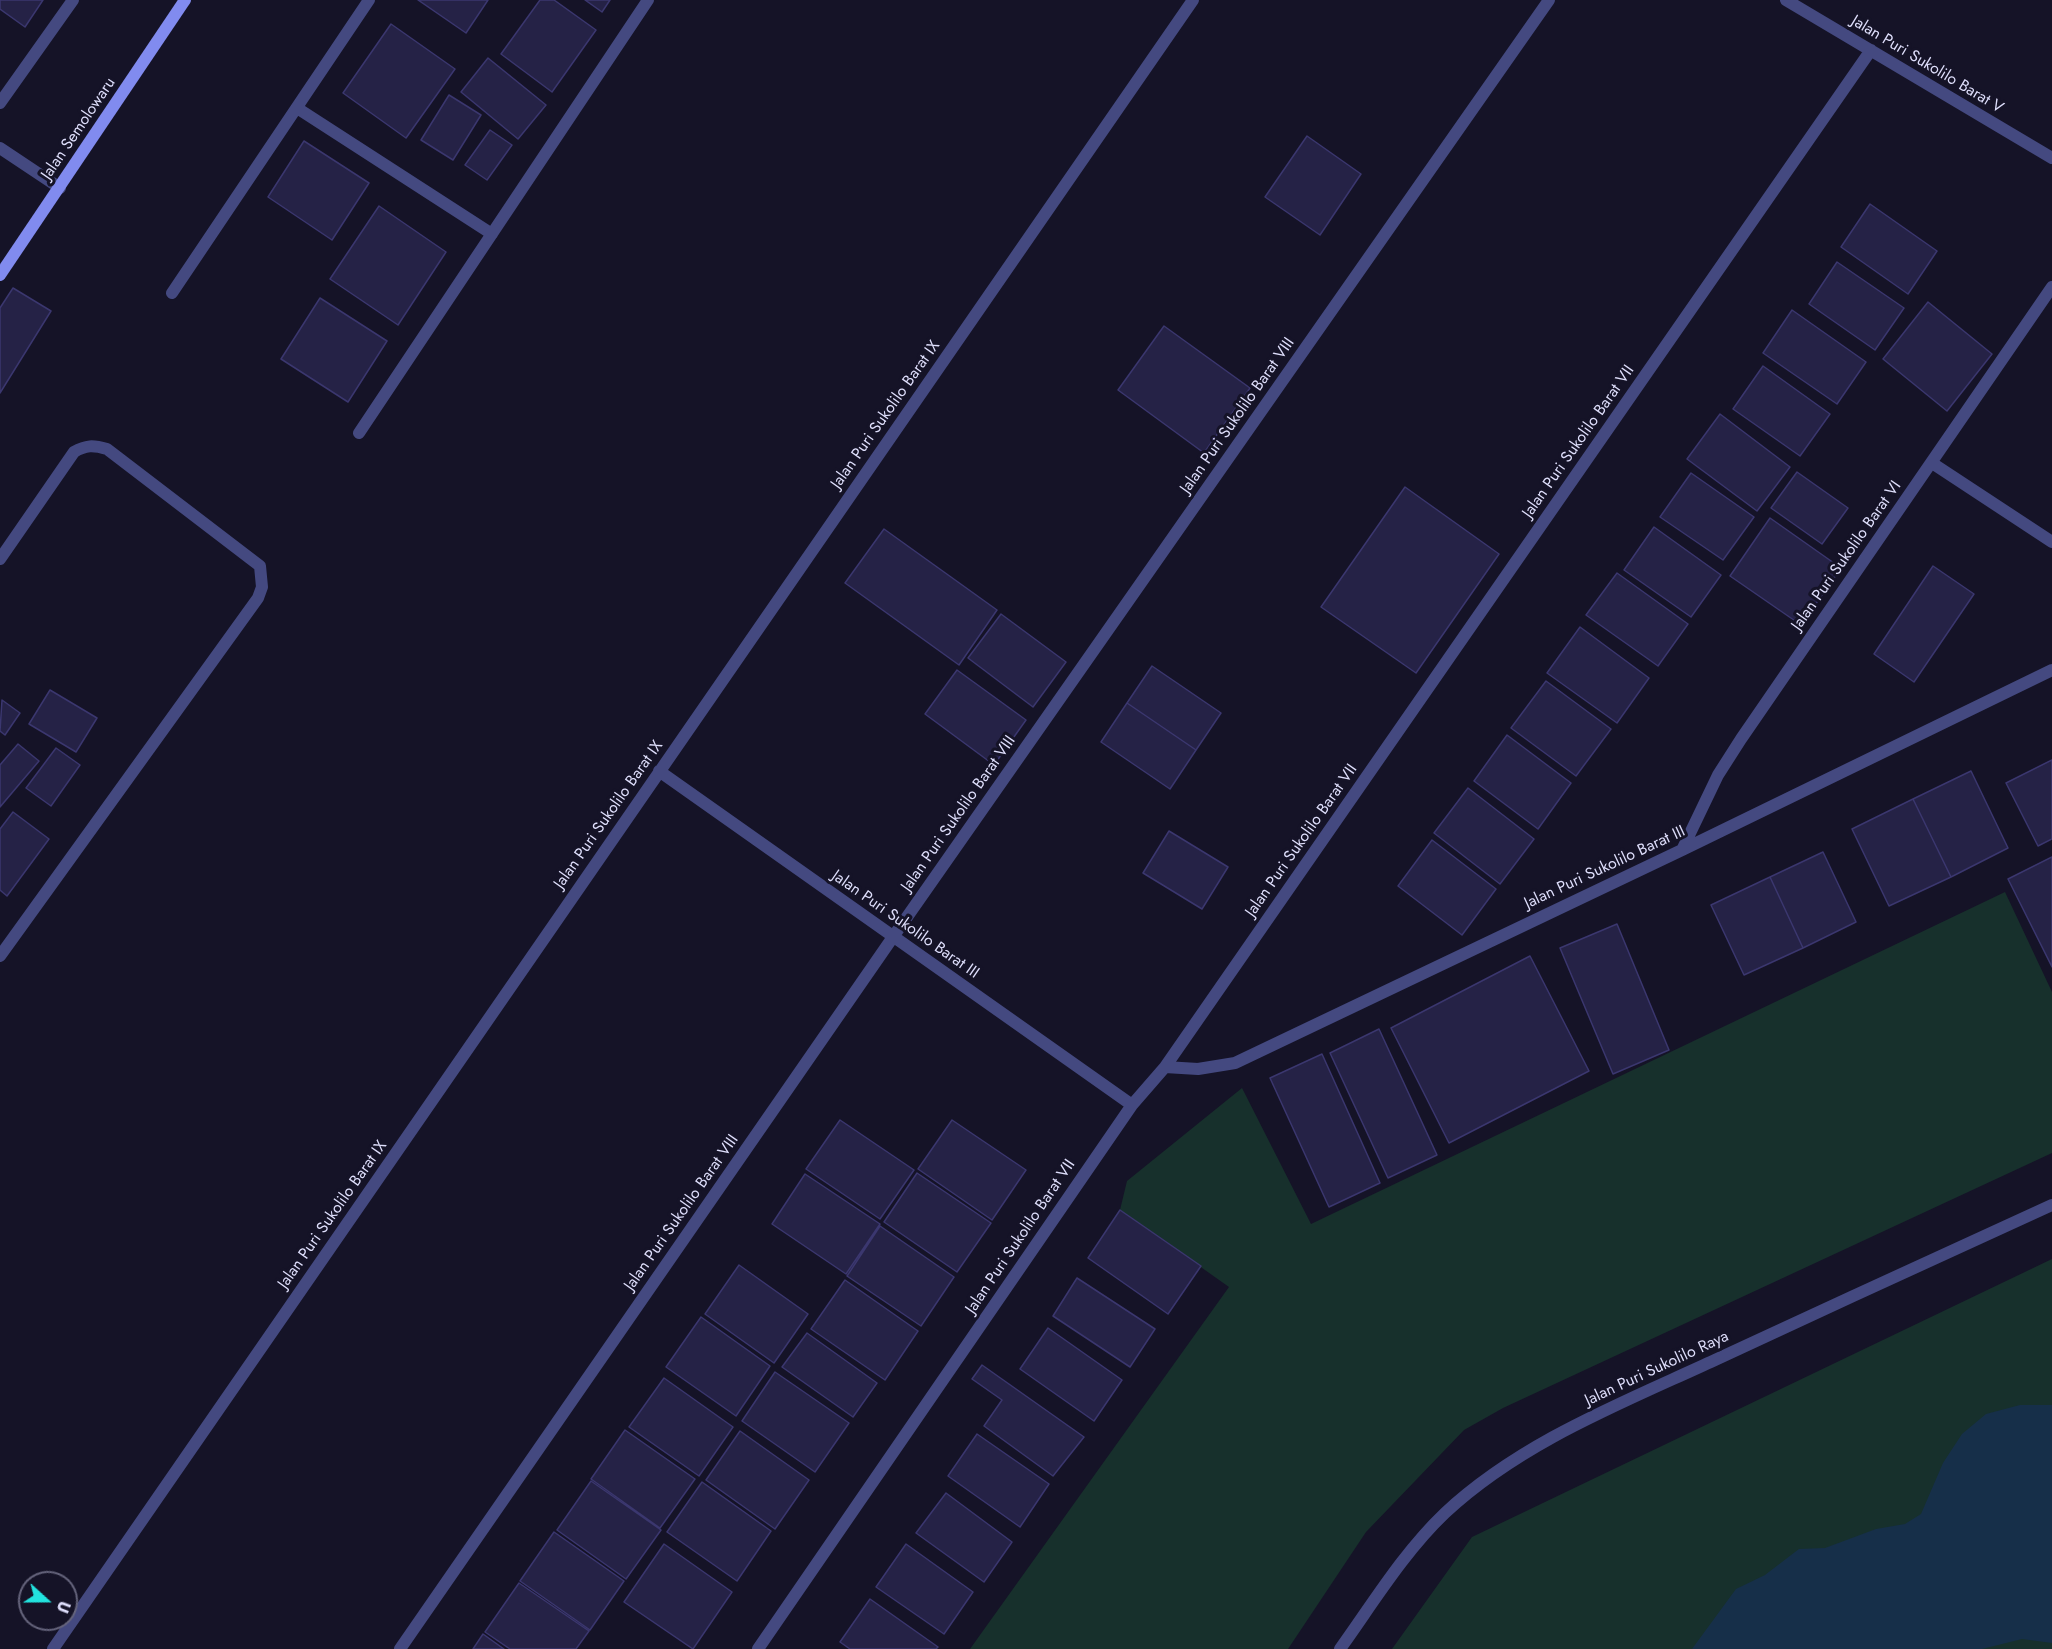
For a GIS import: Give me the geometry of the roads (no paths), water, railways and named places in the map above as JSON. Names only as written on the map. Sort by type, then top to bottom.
[{"type":"main road","name":"Jalan Semolowaru","points":[[0,275],[185,0]]},
{"type":"street","points":[[0,103],[74,0]]},
{"type":"street","points":[[172,293],[369,0]]},
{"type":"street","points":[[359,433],[648,0]]},
{"type":"street","name":"Jalan Puri Sukolilo Barat IX","points":[[53,1649],[1193,0]]},
{"type":"street","name":"Jalan Puri Sukolilo Barat VIII","points":[[400,1649],[893,937],[1549,0]]},
{"type":"street","name":"Jalan Puri Sukolilo Barat V","points":[[1786,0],[2052,158]]},
{"type":"street","name":"Jalan Puri Sukolilo Barat VII","points":[[758,1649],[1132,1105],[1165,1067],[1870,50]]},
{"type":"street","points":[[297,108],[492,234]]},
{"type":"street","points":[[0,148],[60,188]]},
{"type":"street","name":"Jalan Puri Sukolilo Barat VI","points":[[1682,850],[1718,774],[2052,287]]},
{"type":"street","points":[[0,559],[74,452],[84,446],[95,445],[107,449],[260,566],[262,587],[258,598],[0,956]]},
{"type":"street","points":[[1932,463],[2052,542]]},
{"type":"street","name":"Jalan Puri Sukolilo Barat III","points":[[1165,1067],[1198,1069],[1235,1063],[1682,850],[2052,670]]},
{"type":"street","name":"Jalan Puri Sukolilo Barat III","points":[[659,771],[1132,1105]]},
{"type":"street","name":"Jalan Puri Sukolilo Raya","points":[[1340,1649],[1402,1562],[1444,1514],[1487,1478],[1531,1449],[1606,1410],[2052,1205]]},
{"type":"water","points":[[2020,1405],[2052,1405],[2052,1643],[2022,1639],[1982,1649],[1692,1649],[1736,1589],[1765,1575],[1799,1549],[1825,1548],[1876,1529],[1905,1524],[1921,1514],[1943,1463],[1962,1434],[1986,1414]]}]
